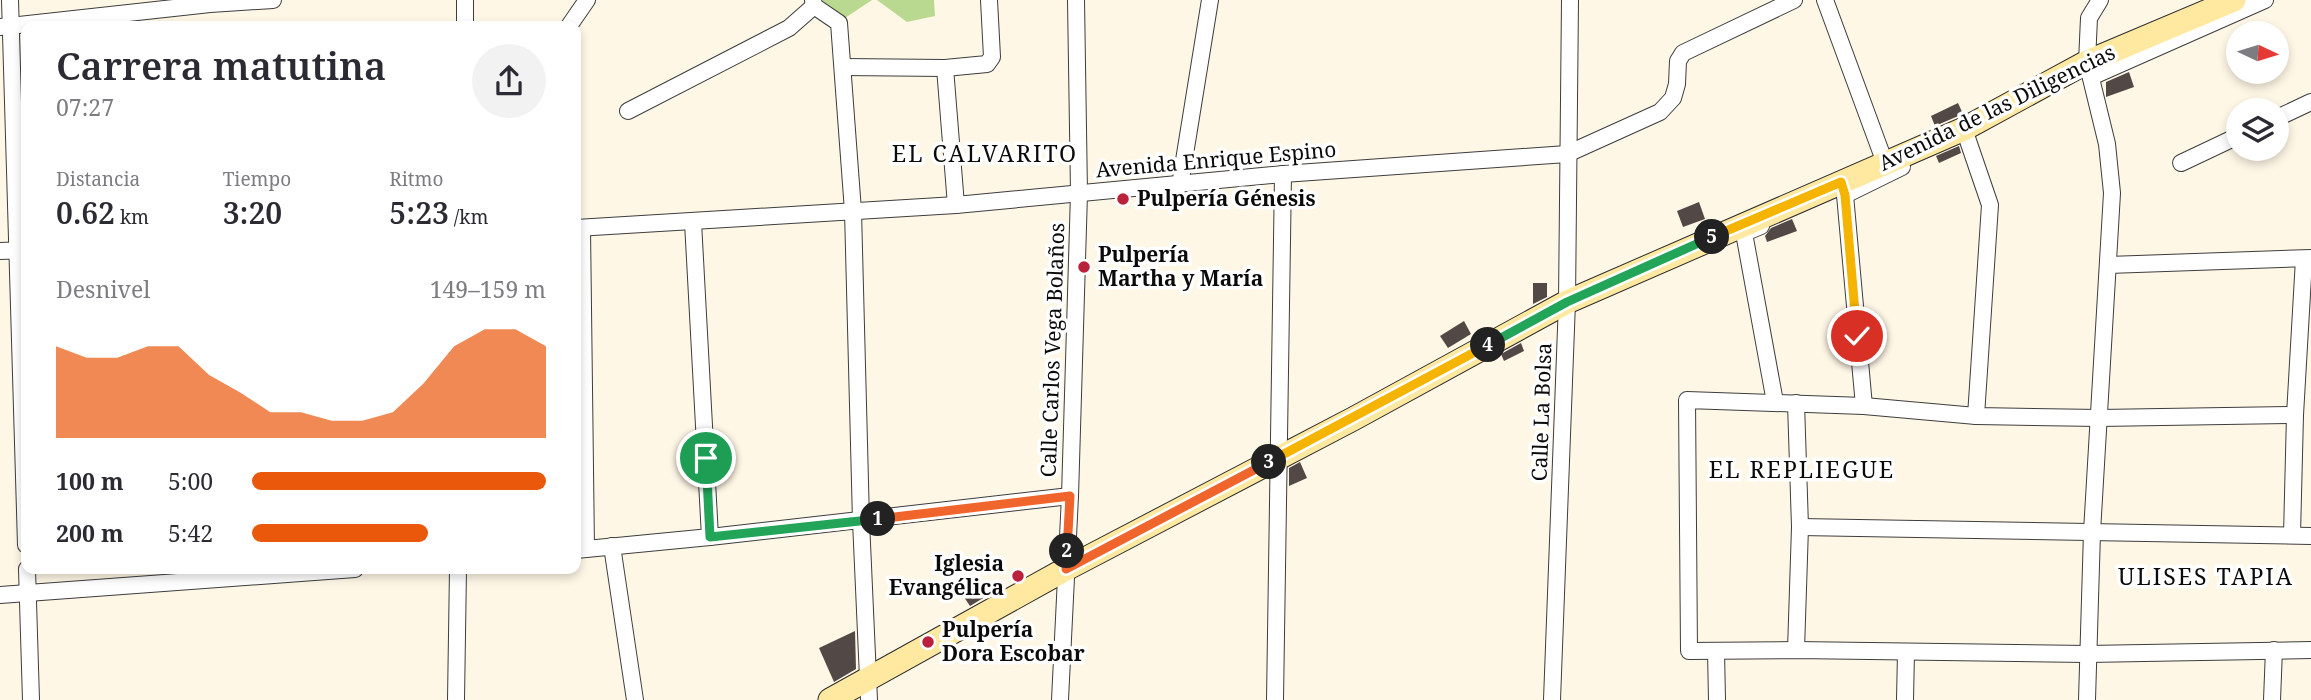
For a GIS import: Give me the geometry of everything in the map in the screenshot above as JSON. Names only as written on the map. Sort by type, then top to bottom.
[{"type":"street","points":[[10,0],[5,27],[21,225]]},
{"type":"street","points":[[58,21],[210,4],[273,0]]},
{"type":"street","points":[[465,0],[465,21]]},
{"type":"street","points":[[572,21],[587,0]]},
{"type":"street","points":[[844,67],[945,68],[987,64],[991,61],[989,0]]},
{"type":"street","name":"Calle Carlos Vega Bolaños","points":[[1060,700],[1070,496],[1079,193],[1076,0]]},
{"type":"street","points":[[1180,184],[1210,0]]},
{"type":"street","name":"Calle La Bolsa","points":[[1552,700],[1567,302],[1570,0]]},
{"type":"street","points":[[1567,154],[1660,112],[1673,98],[1678,61],[1683,53],[1794,0]]},
{"type":"street","points":[[1825,0],[1885,163]]},
{"type":"street","points":[[2087,700],[2092,532],[2112,193],[2107,144],[2089,69],[2089,18],[2099,0]]},
{"type":"street","points":[[2225,8],[2265,0]]},
{"type":"street","points":[[628,111],[789,28],[813,3],[839,23],[853,211],[861,521],[869,689]]},
{"type":"street","name":"Avenida de las Diligencias","points":[[830,700],[869,689],[1066,569],[1567,302],[1843,189],[1885,163],[2225,8]]},
{"type":"street","points":[[945,68],[956,205]]},
{"type":"street","points":[[2289,112],[2311,102]]},
{"type":"street","points":[[1964,128],[1990,205],[1976,415]]},
{"type":"street","points":[[2181,163],[2226,142]]},
{"type":"street","name":"Avenida Enrique Espino","points":[[581,228],[956,205],[1283,174],[1567,154]]},
{"type":"street","points":[[1864,406],[1843,189],[1929,155]]},
{"type":"street","points":[[1275,700],[1283,174]]},
{"type":"street","points":[[1775,402],[1744,233],[1819,202]]},
{"type":"street","points":[[693,222],[710,537]]},
{"type":"street","points":[[0,251],[21,250]]},
{"type":"street","points":[[2108,265],[2308,258],[2295,415],[2292,535]]},
{"type":"street","points":[[2295,415],[2099,418],[1976,415],[1864,406],[1687,400],[1689,651],[2087,654],[2311,650]]},
{"type":"street","points":[[1796,403],[1800,527],[1796,650]]},
{"type":"street","points":[[581,549],[861,521],[1070,496]]},
{"type":"street","points":[[1800,527],[2311,536]]},
{"type":"street","points":[[612,547],[635,700]]},
{"type":"street","points":[[27,574],[31,700]]},
{"type":"street","points":[[0,595],[287,574]]},
{"type":"street","points":[[456,700],[458,574]]},
{"type":"street","points":[[2272,700],[2274,650]]},
{"type":"street","points":[[1716,651],[1717,700]]},
{"type":"street","points":[[1905,700],[1906,652]]},
{"type":"green space","points":[[819,0],[872,0],[842,20]]},
{"type":"green space","points":[[877,0],[934,0],[935,16],[907,22]]},
{"type":"building","points":[[2129,72],[2134,87],[2106,97],[2106,82]]},
{"type":"building","points":[[1958,103],[1963,114],[1935,126],[1931,116]]},
{"type":"building","points":[[1959,146],[1961,153],[1939,163],[1936,156]]},
{"type":"building","points":[[1699,202],[1705,219],[1683,227],[1677,211]]},
{"type":"building","points":[[1792,219],[1797,231],[1767,242],[1765,236],[1771,228]]},
{"type":"building","points":[[1533,283],[1547,283],[1547,297],[1533,304]]},
{"type":"building","points":[[1464,321],[1471,334],[1448,348],[1440,336]]},
{"type":"building","points":[[1521,343],[1524,351],[1504,361],[1501,354]]},
{"type":"building","points":[[1300,462],[1307,478],[1289,486],[1289,468]]},
{"type":"building","points":[[982,581],[990,594],[970,606],[962,594]]},
{"type":"building","points":[[855,631],[856,669],[834,682],[819,648]]},
{"type":"place","name":"Pulpería Génesis","points":[[1123,199]]},
{"type":"place","name":"Pulpería Martha y María","points":[[1084,267]]},
{"type":"place","name":"Iglesia Evangélica","points":[[1018,576]]},
{"type":"place","name":"Pulpería Dora Escobar","points":[[928,642]]},
{"type":"district","name":"EL CALVARITO","points":[[985,154]]},
{"type":"district","name":"EL REPLIEGUE","points":[[1802,470]]},
{"type":"district","name":"ULISES TAPIA","points":[[2206,577]]},
{"type":"route","points":[[706,458],[710,537],[1070,496],[1066,569],[1353,419],[1567,302],[1841,182],[1845,195],[1857,336]]}]
